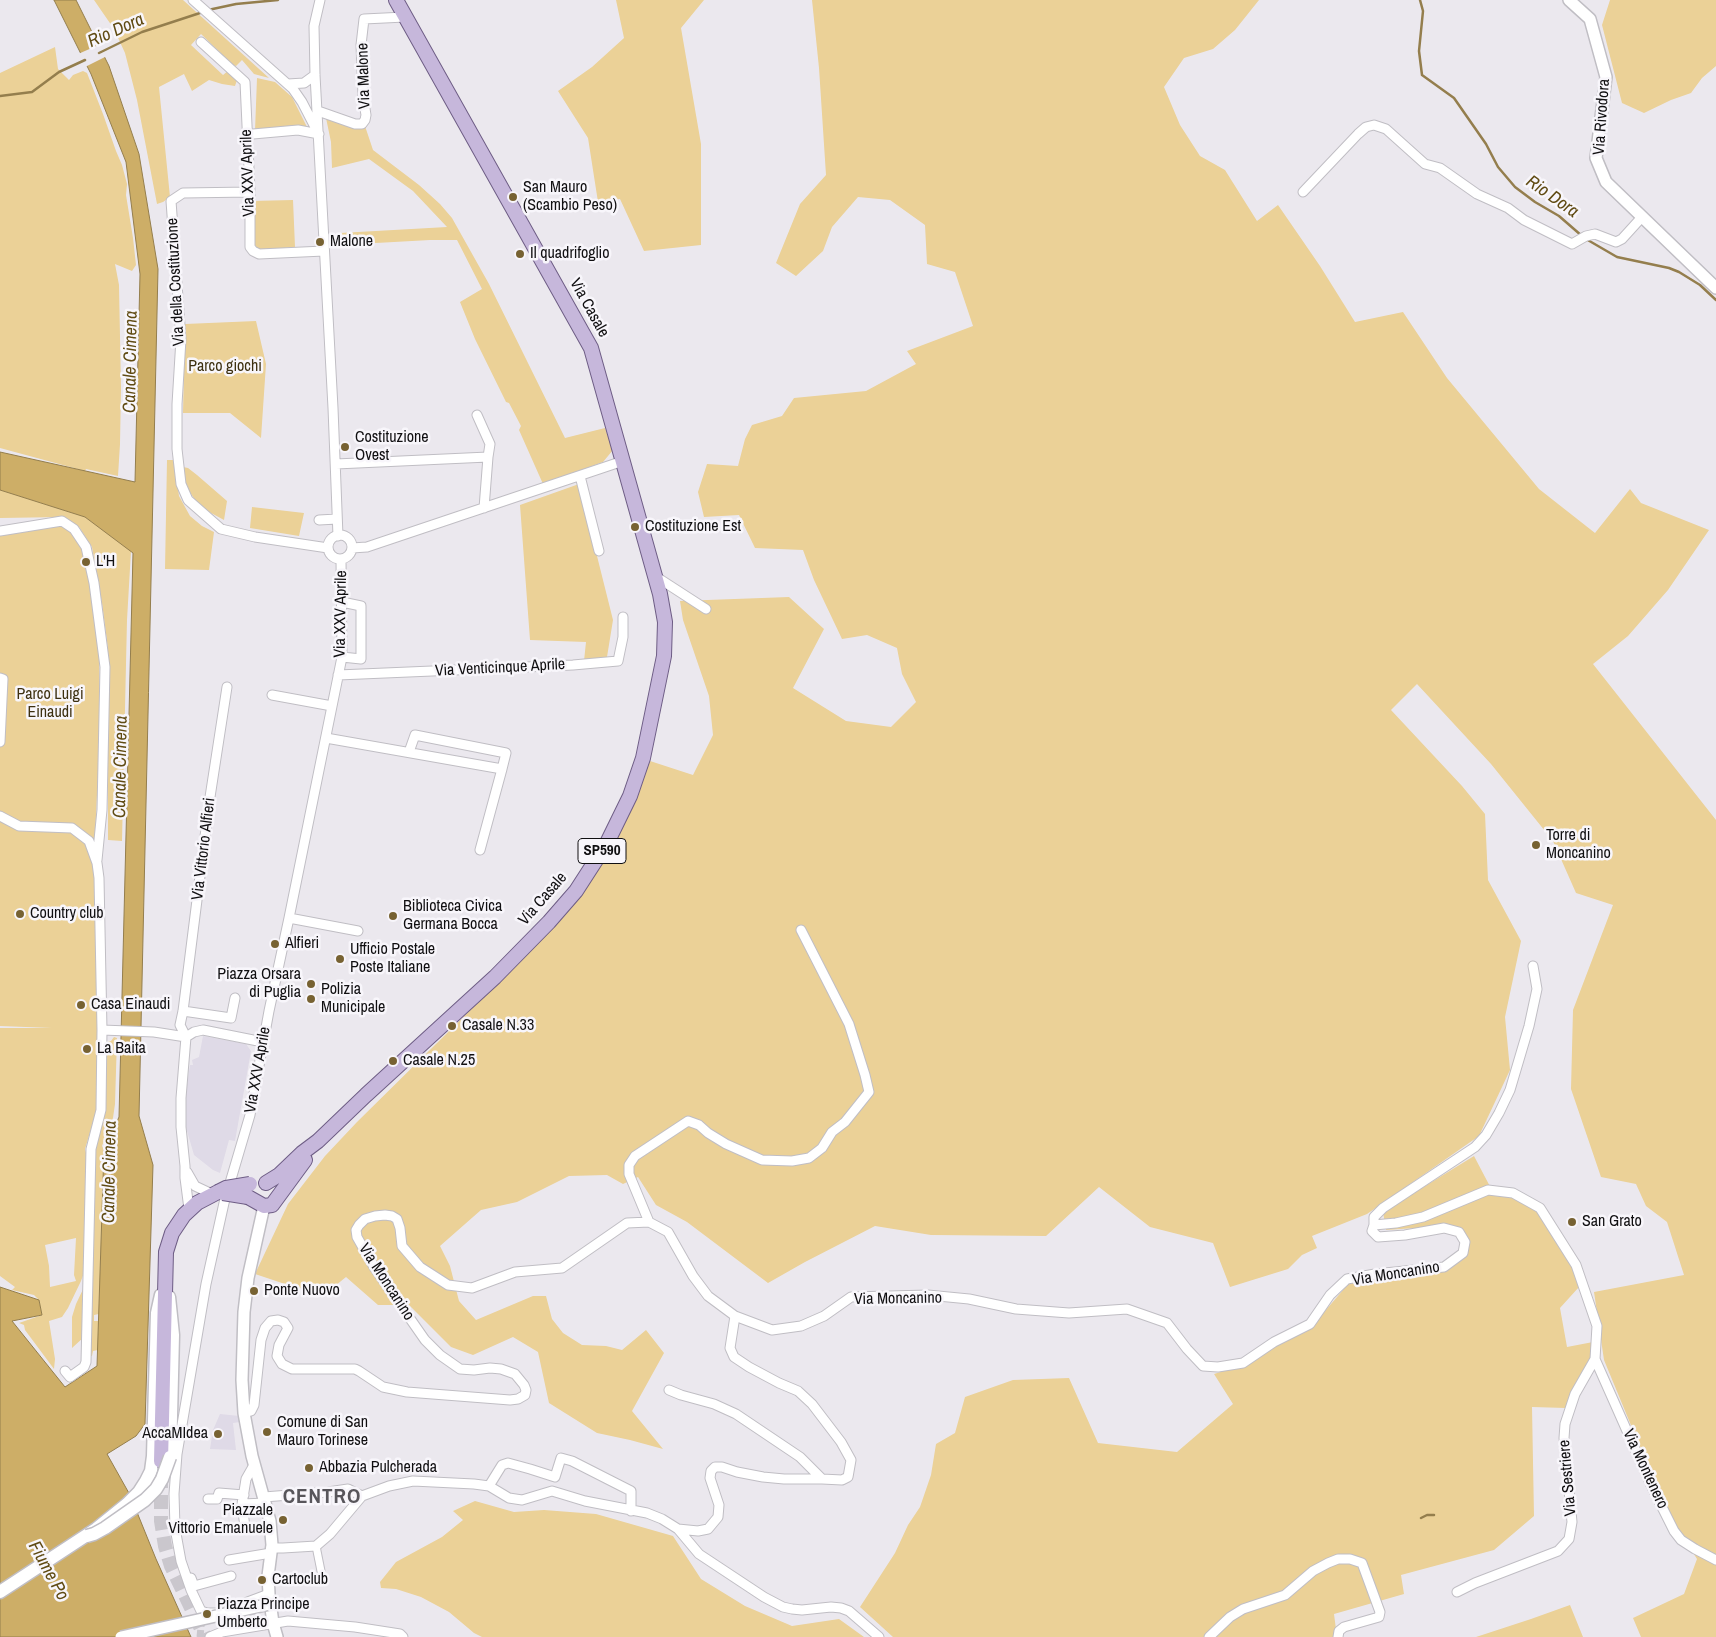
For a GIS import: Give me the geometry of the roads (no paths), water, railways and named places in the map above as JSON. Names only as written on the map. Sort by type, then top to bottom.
[{"type":"main road","name":"Via Casale","points":[[318,1141],[495,977],[549,922],[576,891],[607,843],[630,796],[642,758],[664,656],[665,622],[655,576],[591,348],[396,0]]},
{"type":"main road","name":"SP590","points":[[258,1193],[318,1141]]},
{"type":"main road","name":"SP590","points":[[258,1193],[273,1185],[278,1195],[318,1141]]},
{"type":"main road","points":[[86,1536],[105,1528],[145,1500],[156,1489],[162,1479],[166,1459],[165,1260],[168,1243],[178,1224],[189,1210],[215,1193],[258,1193]]},
{"type":"main road","points":[[0,1592],[86,1536],[127,1504],[139,1492],[146,1481],[151,1471],[153,1456],[157,1313],[165,1275]]},
{"type":"street","points":[[193,0],[288,84],[302,102],[319,134]]},
{"type":"street","points":[[320,0],[314,26],[315,75],[336,464],[338,536]]},
{"type":"street","name":"Via Rivodora","points":[[1569,0],[1590,19],[1606,77],[1596,158],[1606,182],[1716,288]]},
{"type":"street","name":"Via Malone","points":[[366,9],[373,18]]},
{"type":"street","name":"Via Malone","points":[[318,111],[355,124],[362,124],[366,115],[363,96],[361,45],[364,19],[405,17]]},
{"type":"street","name":"Via XXV Aprile","points":[[201,42],[245,82],[250,192],[250,246],[253,252],[259,254],[324,251]]},
{"type":"street","points":[[288,84],[304,83],[315,75]]},
{"type":"street","points":[[1303,192],[1358,134],[1366,127],[1374,125],[1386,128],[1425,164],[1440,168],[1476,194],[1508,208],[1524,220],[1572,244],[1582,238],[1595,234],[1616,242],[1622,239],[1642,218]]},
{"type":"street","points":[[253,134],[298,130],[319,134]]},
{"type":"street","name":"Via della Costituzione","points":[[250,192],[183,193],[171,201],[180,339],[177,449],[181,484],[188,500],[221,529],[255,537],[328,548]]},
{"type":"street","points":[[477,415],[486,428],[490,444],[484,508]]},
{"type":"street","points":[[336,464],[488,457]]},
{"type":"street","points":[[352,548],[367,547],[623,461]]},
{"type":"street","points":[[580,476],[599,551]]},
{"type":"street","points":[[319,520],[338,519]]},
{"type":"street","points":[[0,531],[62,521],[74,529],[86,547],[94,583],[105,667],[102,810],[97,863],[102,1030],[101,1110],[91,1149],[86,1362],[84,1367],[70,1377],[65,1371]]},
{"type":"street","points":[[338,536],[348,538],[352,548],[348,557],[341,559],[333,557],[328,548],[332,538],[338,536]]},
{"type":"street","name":"Via XXV Aprile","points":[[267,1604],[218,1613],[202,1611],[191,1590],[181,1561],[174,1520],[174,1494],[177,1454],[206,1284],[224,1203],[250,1115],[263,1042],[342,657],[341,559]]},
{"type":"street","points":[[655,576],[706,610]]},
{"type":"street","points":[[342,602],[361,606],[361,659],[342,657]]},
{"type":"street","name":"Via Venticinque Aprile","points":[[338,676],[618,661],[623,637],[623,617]]},
{"type":"street","points":[[0,678],[3,678],[0,742]]},
{"type":"street","name":"Via Vittorio Alfieri","points":[[189,1210],[181,1127],[181,1098],[186,1037],[180,1025],[210,798],[227,687]]},
{"type":"street","points":[[272,695],[332,706]]},
{"type":"street","points":[[409,752],[415,735],[506,753],[480,850]]},
{"type":"street","points":[[326,738],[502,769]]},
{"type":"street","points":[[456,760],[459,743]]},
{"type":"street","points":[[0,816],[19,826],[72,828],[88,841],[97,863]]},
{"type":"street","points":[[289,918],[358,931]]},
{"type":"street","points":[[649,1222],[629,1174],[629,1165],[635,1156],[688,1121],[699,1125],[726,1144],[762,1160],[792,1161],[809,1158],[822,1148],[832,1132],[845,1122],[868,1092],[865,1075],[849,1024],[801,930]]},
{"type":"street","points":[[1532,966],[1537,989],[1529,1026],[1510,1090],[1499,1113],[1475,1147],[1383,1208],[1374,1217],[1374,1225],[1396,1223],[1423,1217],[1488,1190],[1513,1193],[1540,1208],[1576,1265],[1597,1326],[1595,1359]]},
{"type":"street","points":[[183,1011],[231,1018],[235,998]]},
{"type":"street","points":[[102,1030],[146,1032],[186,1037],[194,1032],[203,1030],[263,1042]]},
{"type":"street","name":"Via Vittorio Alfieri","points":[[185,1166],[195,1186],[215,1193]]},
{"type":"street","points":[[258,1193],[244,1312],[242,1380],[244,1413],[254,1465],[270,1521],[271,1550],[267,1604],[277,1637]]},
{"type":"street","name":"Via Moncanino","points":[[244,1413],[251,1411],[254,1405],[261,1340],[265,1328],[271,1321],[278,1320],[284,1322],[288,1328],[279,1346],[277,1356],[282,1364],[292,1369],[355,1369],[383,1387],[408,1392],[510,1400],[518,1399],[524,1395],[526,1390],[524,1385],[515,1374],[496,1368],[474,1370],[460,1368],[440,1355],[425,1340],[360,1244],[356,1230],[365,1219],[385,1215],[392,1216],[399,1223],[402,1246],[420,1268],[448,1285],[472,1288],[515,1272],[562,1268],[627,1222],[649,1222],[668,1232],[693,1276],[708,1296],[735,1316],[772,1330],[801,1326],[824,1316],[851,1297],[937,1296],[969,1299],[1016,1309],[1069,1313],[1127,1309],[1167,1323],[1186,1349],[1203,1366],[1218,1367],[1243,1363],[1274,1342],[1310,1324],[1330,1295],[1347,1280],[1375,1274],[1444,1267],[1463,1253],[1465,1242],[1459,1232],[1444,1228],[1405,1235],[1378,1237],[1372,1231],[1374,1225]]},
{"type":"street","points":[[229,1560],[271,1550],[316,1546],[330,1534],[362,1496],[389,1486],[414,1481],[489,1486],[509,1498],[522,1500],[552,1491],[585,1502],[646,1514],[662,1519],[678,1528],[698,1531],[708,1529],[718,1517],[719,1505],[710,1478],[711,1471],[715,1467],[763,1477],[784,1479],[842,1480],[848,1477],[851,1460],[841,1442],[812,1404],[798,1391],[778,1383],[734,1357],[730,1348],[735,1316]]},
{"type":"street","name":"Via Montenero","points":[[1595,1359],[1651,1486],[1674,1531],[1681,1540],[1716,1560]]},
{"type":"street","name":"Via Sestriere","points":[[1457,1592],[1475,1583],[1558,1551],[1569,1539],[1572,1522],[1564,1438],[1565,1424],[1575,1394],[1595,1359]]},
{"type":"street","points":[[668,1390],[714,1404],[736,1414],[800,1458],[822,1479]]},
{"type":"street","points":[[489,1486],[502,1466],[508,1463],[555,1477],[560,1458],[572,1461],[631,1491],[631,1512]]},
{"type":"street","points":[[245,1527],[243,1499],[246,1479],[254,1465]]},
{"type":"street","points":[[208,1500],[217,1499],[219,1493],[243,1499],[265,1500],[348,1489],[362,1496]]},
{"type":"street","name":"Via XXV Aprile","points":[[174,1520],[194,1586],[231,1576]]},
{"type":"street","points":[[678,1528],[698,1554],[770,1600],[783,1607],[792,1609],[841,1608],[849,1611],[879,1637]]},
{"type":"street","points":[[316,1546],[321,1572]]},
{"type":"street","points":[[1209,1637],[1230,1617],[1243,1610],[1285,1595],[1313,1571],[1338,1559],[1350,1559],[1362,1563],[1380,1612],[1379,1617],[1344,1627],[1339,1631],[1338,1637]]},
{"type":"street","points":[[121,1637],[267,1604]]},
{"type":"street","points":[[210,1637],[222,1632],[288,1621],[321,1623],[400,1634],[403,1637]]},
{"type":"water","points":[[54,0],[76,0],[109,66],[139,154],[158,269],[139,1116],[153,1165],[145,1424],[136,1436],[107,1454],[130,1495],[191,1637],[0,1637],[0,1287],[39,1300],[42,1315],[12,1321],[65,1387],[97,1366],[104,1150],[119,1117],[133,553],[85,517],[0,490],[0,452],[135,482],[140,274],[126,162],[91,74]]},
{"type":"waterway","name":"Rio Dora","points":[[208,10],[236,4],[278,0]]},
{"type":"waterway","name":"Rio Dora","points":[[1420,0],[1423,11],[1419,51],[1422,75],[1454,98],[1486,144],[1498,167],[1515,187],[1535,202],[1559,216],[1582,236]]},
{"type":"waterway","name":"Rio Dora","points":[[99,53],[142,32],[203,12]]},
{"type":"waterway","name":"Rio Dora","points":[[0,96],[32,92],[59,72],[85,60]]},
{"type":"waterway","name":"Rio Dora","points":[[1586,239],[1617,257],[1669,268],[1679,272],[1700,285],[1716,300]]},
{"type":"waterway","points":[[1421,1518],[1427,1515],[1434,1515]]},
{"type":"tunnel","points":[[161,1474],[161,1521],[165,1546],[171,1566],[205,1637]]},
{"type":"tunnel","points":[[200,1637],[202,1616]]},
{"type":"place","name":"San Mauro (Scambio Peso)","points":[[513,197]]},
{"type":"place","name":"Malone","points":[[320,242]]},
{"type":"place","name":"Il quadrifoglio","points":[[520,254]]},
{"type":"place","name":"Costituzione Ovest","points":[[345,447]]},
{"type":"place","name":"Costituzione Est","points":[[635,527]]},
{"type":"place","name":"L'H","points":[[86,562]]},
{"type":"place","name":"Torre di Moncanino","points":[[1536,845]]},
{"type":"place","name":"Country club","points":[[20,914]]},
{"type":"place","name":"Biblioteca Civica Germana Bocca","points":[[393,916]]},
{"type":"place","name":"Alfieri","points":[[275,944]]},
{"type":"place","name":"Ufficio Postale Poste Italiane","points":[[340,959]]},
{"type":"place","name":"Piazza Orsara di Puglia","points":[[311,984]]},
{"type":"place","name":"Polizia Municipale","points":[[311,999]]},
{"type":"place","name":"Casa Einaudi","points":[[81,1005]]},
{"type":"place","name":"Casale N.33","points":[[452,1026]]},
{"type":"place","name":"La Baita","points":[[87,1049]]},
{"type":"place","name":"Casale N.25","points":[[393,1061]]},
{"type":"place","name":"San Grato","points":[[1572,1222]]},
{"type":"place","name":"Ponte Nuovo","points":[[254,1291]]},
{"type":"place","name":"Comune di San Mauro Torinese","points":[[267,1432]]},
{"type":"place","name":"AccaMIdea","points":[[218,1434]]},
{"type":"place","name":"Abbazia Pulcherada","points":[[309,1468]]},
{"type":"place","name":"Piazzale Vittorio Emanuele","points":[[283,1520]]},
{"type":"place","name":"Cartoclub","points":[[262,1580]]},
{"type":"place","name":"Piazza Principe Umberto","points":[[207,1614]]},
{"type":"district","name":"CENTRO","points":[[322,1497]]},
{"type":"water label","name":"Canale Cimena","points":[[131,362]]},
{"type":"water label","name":"Canale Cimena","points":[[121,767]]},
{"type":"water label","name":"Canale Cimena","points":[[110,1172]]},
{"type":"water label","name":"Fiume Po","points":[[48,1571]]},
{"type":"park label","name":"Parco giochi","points":[[225,367]]},
{"type":"park label","name":"Parco Luigi Einaudi","points":[[50,704]]}]
